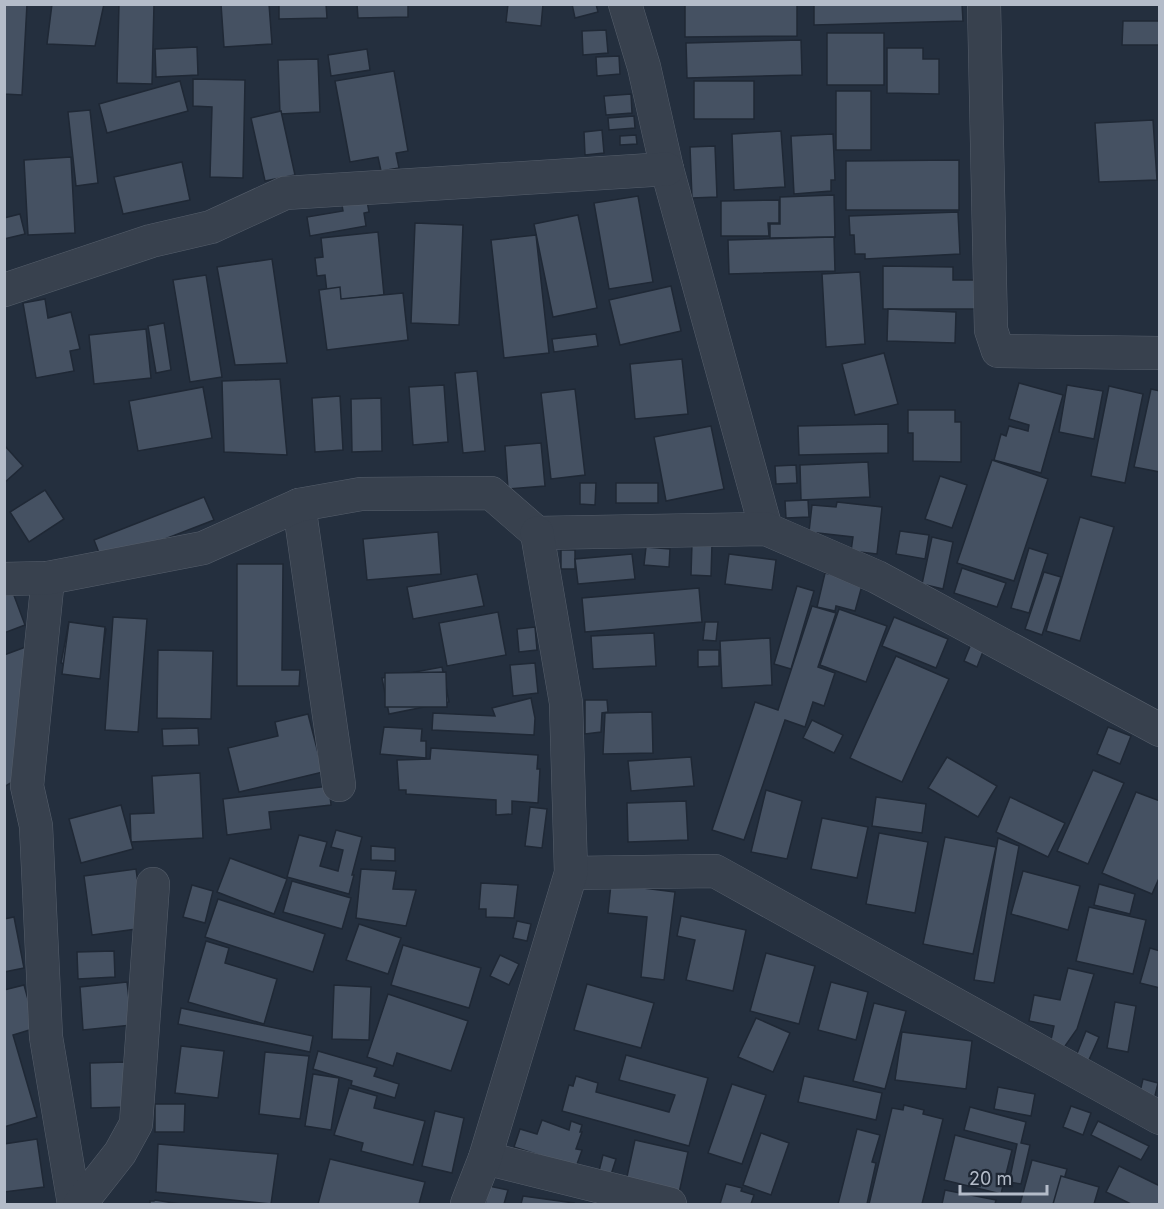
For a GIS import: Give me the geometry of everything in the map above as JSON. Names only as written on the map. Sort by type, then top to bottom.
[{"type":"street","points":[[625,4],[644,68],[667,168],[766,529]]},
{"type":"street","points":[[993,4],[984,5],[991,330],[998,351],[1160,353]]},
{"type":"street","points":[[4,290],[151,241],[211,227],[285,193],[667,168]]},
{"type":"street","points":[[4,579],[48,578],[203,548],[299,505],[361,494],[491,493],[537,533],[566,703],[571,873],[485,1158],[467,1204]]},
{"type":"street","points":[[299,505],[339,785]]},
{"type":"street","points":[[537,533],[766,529],[877,576],[1160,730]]},
{"type":"street","points":[[48,578],[27,786],[36,826],[46,1037],[74,1204]]},
{"type":"street","points":[[571,873],[715,871],[1160,1118]]},
{"type":"street","points":[[80,1204],[120,1153],[136,1124],[153,884]]},
{"type":"street","points":[[485,1158],[670,1204]]},
{"type":"building","points":[[4,4],[27,4],[22,95],[4,94]]},
{"type":"building","points":[[52,4],[104,4],[95,46],[47,44]]},
{"type":"building","points":[[119,4],[154,4],[152,84],[117,83]]},
{"type":"building","points":[[221,4],[269,4],[272,44],[224,47]]},
{"type":"building","points":[[279,4],[326,4],[327,18],[279,19]]},
{"type":"building","points":[[357,4],[408,4],[408,17],[358,18]]},
{"type":"building","points":[[508,4],[543,4],[541,26],[506,22]]},
{"type":"building","points":[[572,4],[596,4],[598,12],[575,18]]},
{"type":"building","points":[[685,4],[797,4],[797,36],[685,37]]},
{"type":"building","points":[[814,4],[962,4],[963,21],[814,25]]},
{"type":"building","points":[[1123,21],[1160,21],[1160,45],[1122,45]]},
{"type":"building","points":[[606,30],[608,53],[583,55],[582,31]]},
{"type":"building","points":[[827,33],[884,33],[884,85],[827,85]]},
{"type":"building","points":[[801,40],[802,75],[687,78],[686,43]]},
{"type":"building","points":[[197,47],[198,75],[156,77],[155,49]]},
{"type":"building","points":[[887,48],[923,48],[923,59],[939,59],[939,94],[887,93]]},
{"type":"building","points":[[367,49],[370,70],[331,76],[328,55]]},
{"type":"building","points":[[619,56],[620,74],[597,76],[596,57]]},
{"type":"building","points":[[318,59],[320,112],[280,114],[278,60]]},
{"type":"building","points":[[394,71],[408,151],[396,153],[399,168],[381,171],[378,157],[350,162],[335,81]]},
{"type":"building","points":[[193,79],[245,80],[243,178],[210,177],[212,107],[193,106]]},
{"type":"building","points":[[180,81],[188,111],[107,133],[99,104]]},
{"type":"building","points":[[694,81],[754,81],[754,119],[694,119]]},
{"type":"building","points":[[836,91],[871,91],[871,150],[836,150]]},
{"type":"building","points":[[631,94],[632,113],[606,115],[604,96]]},
{"type":"building","points":[[90,110],[98,183],[76,186],[68,112]]},
{"type":"building","points":[[281,111],[295,175],[265,181],[251,118]]},
{"type":"building","points":[[634,116],[635,128],[609,130],[608,118]]},
{"type":"building","points":[[1153,120],[1157,180],[1099,182],[1095,123]]},
{"type":"building","points":[[602,130],[604,153],[585,155],[584,132]]},
{"type":"building","points":[[781,131],[785,187],[734,190],[732,134]]},
{"type":"building","points":[[833,134],[835,180],[831,180],[831,191],[794,194],[791,136]]},
{"type":"building","points":[[636,135],[637,144],[620,145],[620,136]]},
{"type":"building","points":[[715,146],[717,197],[692,198],[690,147]]},
{"type":"building","points":[[71,157],[75,233],[28,235],[24,160]]},
{"type":"building","points":[[959,160],[959,210],[846,210],[846,161]]},
{"type":"building","points":[[182,162],[190,200],[123,214],[114,177]]},
{"type":"building","points":[[834,195],[835,237],[770,238],[770,224],[780,224],[780,197]]},
{"type":"building","points":[[638,196],[653,282],[609,289],[594,203]]},
{"type":"building","points":[[779,200],[779,223],[768,223],[769,236],[721,236],[721,201]]},
{"type":"building","points":[[367,201],[369,212],[364,213],[366,226],[310,236],[307,217],[343,211],[342,205]]},
{"type":"building","points":[[958,212],[960,254],[865,259],[865,254],[855,254],[854,235],[850,235],[849,216]]},
{"type":"building","points":[[20,214],[25,234],[4,239],[4,218]]},
{"type":"building","points":[[578,215],[597,308],[553,317],[534,224]]},
{"type":"building","points":[[415,223],[463,225],[459,325],[411,323]]},
{"type":"building","points":[[378,232],[384,295],[328,301],[325,275],[317,276],[315,258],[323,257],[321,238]]},
{"type":"building","points":[[536,235],[549,353],[504,358],[491,240]]},
{"type":"building","points":[[834,237],[835,271],[729,274],[728,240]]},
{"type":"building","points":[[272,259],[287,363],[235,365],[217,267]]},
{"type":"building","points":[[883,266],[953,267],[953,280],[980,280],[980,309],[883,309]]},
{"type":"building","points":[[860,272],[865,344],[826,347],[822,274]]},
{"type":"building","points":[[206,275],[222,377],[190,382],[173,280]]},
{"type":"building","points":[[671,286],[681,331],[620,345],[609,300]]},
{"type":"building","points":[[340,287],[341,299],[403,293],[408,340],[327,350],[319,290]]},
{"type":"building","points":[[45,299],[48,318],[71,312],[80,349],[70,351],[74,371],[36,378],[23,303]]},
{"type":"building","points":[[888,309],[956,312],[955,343],[887,341]]},
{"type":"building","points":[[164,323],[171,370],[156,373],[148,326]]},
{"type":"building","points":[[146,329],[151,378],[94,384],[89,335]]},
{"type":"building","points":[[596,334],[598,346],[554,352],[552,339]]},
{"type":"building","points":[[884,353],[898,404],[855,415],[842,364]]},
{"type":"building","points":[[682,359],[688,414],[635,419],[630,364]]},
{"type":"building","points":[[477,371],[485,451],[463,453],[455,373]]},
{"type":"building","points":[[280,379],[287,455],[224,452],[222,381]]},
{"type":"building","points":[[1019,383],[1063,395],[1041,473],[994,460],[1001,434],[1006,436],[1009,426],[1028,431],[1029,425],[1009,419]]},
{"type":"building","points":[[444,385],[448,442],[413,445],[409,387]]},
{"type":"building","points":[[1067,385],[1103,391],[1094,439],[1059,432]]},
{"type":"building","points":[[1109,386],[1143,394],[1125,483],[1091,476]]},
{"type":"building","points":[[203,387],[212,438],[138,451],[129,401]]},
{"type":"building","points":[[575,389],[585,475],[551,479],[541,393]]},
{"type":"building","points":[[1151,389],[1160,391],[1160,472],[1134,467]]},
{"type":"building","points":[[340,396],[343,450],[315,452],[312,398]]},
{"type":"building","points":[[381,398],[382,451],[352,452],[351,399]]},
{"type":"building","points":[[908,410],[955,410],[955,422],[961,422],[961,462],[913,461],[913,433],[908,433]]},
{"type":"building","points":[[888,424],[888,453],[799,455],[798,426]]},
{"type":"building","points":[[711,426],[724,489],[666,501],[654,437]]},
{"type":"building","points":[[541,443],[545,486],[508,489],[505,446]]},
{"type":"building","points":[[4,445],[23,466],[4,483]]},
{"type":"building","points":[[992,460],[1048,479],[1014,581],[957,563]]},
{"type":"building","points":[[868,462],[870,497],[801,500],[800,465]]},
{"type":"building","points":[[796,465],[797,483],[776,484],[775,466]]},
{"type":"building","points":[[940,476],[967,485],[952,528],[925,519]]},
{"type":"building","points":[[580,483],[596,483],[595,505],[580,504]]},
{"type":"building","points":[[616,483],[658,483],[658,503],[616,503]]},
{"type":"building","points":[[45,490],[64,519],[29,542],[10,512]]},
{"type":"building","points":[[204,497],[214,520],[103,563],[94,540]]},
{"type":"building","points":[[808,500],[809,517],[786,518],[785,501]]},
{"type":"building","points":[[837,502],[882,507],[877,554],[851,551],[853,537],[809,532],[812,505],[836,507]]},
{"type":"building","points":[[1080,517],[1114,527],[1080,641],[1046,631]]},
{"type":"building","points":[[900,531],[929,535],[925,559],[896,554]]},
{"type":"building","points":[[438,532],[441,574],[367,580],[363,539]]},
{"type":"building","points":[[932,537],[953,542],[943,589],[922,584]]},
{"type":"building","points":[[692,543],[712,544],[711,576],[691,575]]},
{"type":"building","points":[[646,547],[670,549],[669,567],[644,565]]},
{"type":"building","points":[[1029,548],[1048,554],[1029,613],[1011,608]]},
{"type":"building","points":[[561,550],[575,550],[575,569],[561,569]]},
{"type":"building","points":[[632,554],[635,579],[578,584],[575,559]]},
{"type":"building","points":[[729,554],[776,560],[772,590],[725,584]]},
{"type":"building","points":[[237,564],[283,564],[282,670],[300,670],[299,686],[237,686]]},
{"type":"building","points":[[962,568],[1006,583],[997,607],[954,593]]},
{"type":"building","points":[[1044,572],[1061,577],[1042,635],[1025,629]]},
{"type":"building","points":[[825,573],[863,582],[855,611],[836,606],[835,611],[817,607]]},
{"type":"building","points":[[477,574],[484,606],[413,619],[407,587]]},
{"type":"building","points":[[9,582],[25,625],[4,633],[4,583]]},
{"type":"building","points":[[797,586],[814,591],[791,669],[774,664]]},
{"type":"building","points":[[699,588],[702,622],[585,632],[582,598]]},
{"type":"building","points":[[812,606],[836,613],[818,667],[835,673],[824,706],[813,702],[805,727],[785,720],[744,840],[712,830],[755,702],[778,710]]},
{"type":"building","points":[[839,609],[887,626],[866,682],[820,665]]},
{"type":"building","points":[[498,612],[506,655],[447,666],[439,623]]},
{"type":"building","points":[[113,617],[147,619],[138,732],[105,730]]},
{"type":"building","points":[[894,617],[948,639],[936,668],[882,646]]},
{"type":"building","points":[[69,622],[106,629],[99,670],[61,663]]},
{"type":"building","points":[[69,622],[105,627],[100,679],[62,674]]},
{"type":"building","points":[[705,622],[718,622],[716,641],[703,640]]},
{"type":"building","points":[[535,627],[537,650],[519,652],[517,629]]},
{"type":"building","points":[[654,633],[656,666],[593,669],[591,636]]},
{"type":"building","points":[[770,638],[772,685],[722,688],[720,641]]},
{"type":"building","points":[[973,639],[986,644],[977,667],[964,661]]},
{"type":"building","points":[[31,645],[14,781],[4,787],[4,655]]},
{"type":"building","points":[[158,650],[213,651],[211,719],[157,718]]},
{"type":"building","points":[[698,650],[719,650],[719,666],[698,667]]},
{"type":"building","points":[[896,656],[949,679],[902,782],[850,758]]},
{"type":"building","points":[[535,663],[538,693],[513,696],[510,665]]},
{"type":"building","points":[[442,667],[449,702],[389,714],[382,678]]},
{"type":"building","points":[[446,672],[447,707],[385,707],[385,673]]},
{"type":"building","points":[[531,698],[535,718],[534,735],[432,730],[433,713],[495,716],[492,708]]},
{"type":"building","points":[[585,700],[607,700],[608,712],[602,713],[601,732],[585,734]]},
{"type":"building","points":[[652,712],[653,753],[603,754],[605,713]]},
{"type":"building","points":[[308,714],[323,772],[239,792],[228,748],[278,736],[275,722]]},
{"type":"building","points":[[812,720],[843,735],[834,753],[803,738]]},
{"type":"building","points":[[384,727],[422,729],[421,741],[426,741],[426,758],[380,754]]},
{"type":"building","points":[[1108,727],[1131,736],[1120,764],[1097,754]]},
{"type":"building","points":[[198,728],[199,745],[163,746],[162,729]]},
{"type":"building","points":[[431,748],[538,755],[537,769],[540,769],[538,803],[512,801],[512,814],[496,815],[496,800],[406,794],[406,790],[399,790],[397,760],[430,759]]},
{"type":"building","points":[[691,757],[694,786],[631,791],[628,761]]},
{"type":"building","points":[[947,757],[997,786],[978,817],[928,788]]},
{"type":"building","points":[[1093,770],[1124,783],[1088,864],[1057,851]]},
{"type":"building","points":[[200,773],[203,838],[131,842],[130,814],[154,813],[152,776]]},
{"type":"building","points":[[329,786],[331,805],[269,812],[271,829],[227,835],[223,799]]},
{"type":"building","points":[[766,790],[802,801],[787,859],[751,852]]},
{"type":"building","points":[[1136,792],[1160,801],[1160,876],[1152,894],[1102,873]]},
{"type":"building","points":[[876,797],[926,804],[922,833],[872,826]]},
{"type":"building","points":[[1010,797],[1065,823],[1048,857],[996,832]]},
{"type":"building","points":[[686,801],[688,840],[628,842],[627,803]]},
{"type":"building","points":[[121,805],[133,849],[81,863],[69,819]]},
{"type":"building","points":[[530,807],[547,809],[542,848],[525,846]]},
{"type":"building","points":[[822,818],[868,827],[857,878],[811,869]]},
{"type":"building","points":[[336,830],[362,837],[349,894],[287,877],[299,835],[327,842],[320,866],[338,871],[343,850],[331,847]]},
{"type":"building","points":[[879,833],[928,842],[915,913],[866,904]]},
{"type":"building","points":[[945,837],[996,847],[973,954],[923,944]]},
{"type":"building","points":[[998,838],[1019,846],[994,983],[974,980]]},
{"type":"building","points":[[371,846],[395,848],[395,861],[371,860]]},
{"type":"building","points":[[230,858],[287,879],[274,914],[217,892]]},
{"type":"building","points":[[136,869],[144,928],[92,935],[84,876]]},
{"type":"building","points":[[361,869],[396,871],[393,889],[416,890],[406,926],[356,918]]},
{"type":"building","points":[[1023,871],[1080,886],[1068,930],[1011,914]]},
{"type":"building","points":[[292,881],[351,898],[342,929],[283,912]]},
{"type":"building","points":[[481,883],[518,885],[514,918],[486,917],[486,909],[479,909]]},
{"type":"building","points":[[611,884],[675,892],[664,980],[641,977],[647,917],[608,913]]},
{"type":"building","points":[[1099,884],[1135,894],[1130,914],[1094,905]]},
{"type":"building","points":[[192,885],[213,891],[205,923],[183,917]]},
{"type":"building","points":[[218,899],[325,934],[313,972],[205,937]]},
{"type":"building","points":[[1089,907],[1146,920],[1133,974],[1076,961]]},
{"type":"building","points":[[681,916],[746,930],[733,991],[686,980],[695,940],[677,936]]},
{"type":"building","points":[[14,917],[24,968],[4,972],[4,919]]},
{"type":"building","points":[[517,921],[531,924],[527,941],[513,938]]},
{"type":"building","points":[[359,924],[401,938],[388,974],[346,960]]},
{"type":"building","points":[[206,941],[229,948],[225,963],[277,979],[264,1024],[188,1002]]},
{"type":"building","points":[[403,945],[481,968],[469,1008],[391,985]]},
{"type":"building","points":[[1150,948],[1160,951],[1160,988],[1140,983]]},
{"type":"building","points":[[114,951],[115,977],[78,979],[77,952]]},
{"type":"building","points":[[766,953],[815,966],[799,1024],[750,1011]]},
{"type":"building","points":[[500,955],[519,964],[509,985],[490,976]]},
{"type":"building","points":[[1068,968],[1094,974],[1077,1029],[1063,1049],[1050,1044],[1054,1026],[1029,1021],[1034,995],[1060,1000]]},
{"type":"building","points":[[127,982],[132,1025],[83,1030],[80,987]]},
{"type":"building","points":[[831,982],[868,992],[856,1040],[818,1030]]},
{"type":"building","points":[[587,984],[654,1003],[641,1048],[574,1030]]},
{"type":"building","points":[[24,985],[36,1028],[13,1035],[37,1117],[4,1127],[4,990]]},
{"type":"building","points":[[334,985],[371,987],[369,1040],[332,1039]]},
{"type":"building","points":[[388,994],[468,1021],[451,1071],[397,1053],[393,1066],[367,1057]]},
{"type":"building","points":[[1115,1002],[1136,1006],[1128,1052],[1107,1048]]},
{"type":"building","points":[[874,1003],[906,1011],[885,1089],[853,1081]]},
{"type":"building","points":[[181,1008],[313,1036],[310,1052],[178,1024]]},
{"type":"building","points":[[756,1018],[790,1033],[773,1072],[738,1057]]},
{"type":"building","points":[[1086,1031],[1099,1037],[1088,1062],[1076,1056]]},
{"type":"building","points":[[902,1032],[972,1041],[966,1089],[895,1080]]},
{"type":"building","points":[[181,1046],[224,1051],[218,1098],[175,1093]]},
{"type":"building","points":[[318,1051],[377,1068],[374,1076],[399,1084],[395,1098],[351,1085],[352,1081],[313,1069]]},
{"type":"building","points":[[265,1052],[309,1056],[300,1119],[259,1114]]},
{"type":"building","points":[[626,1055],[708,1078],[689,1146],[562,1111],[569,1085],[573,1086],[576,1076],[598,1083],[596,1092],[669,1112],[675,1095],[619,1080]]},
{"type":"building","points":[[127,1062],[128,1107],[91,1108],[90,1063]]},
{"type":"building","points":[[313,1074],[339,1078],[331,1130],[305,1126]]},
{"type":"building","points":[[804,1076],[882,1093],[876,1120],[798,1102]]},
{"type":"building","points":[[1143,1079],[1158,1083],[1154,1100],[1139,1096]]},
{"type":"building","points":[[732,1084],[766,1095],[742,1164],[708,1153]]},
{"type":"building","points":[[998,1087],[1035,1094],[1031,1116],[994,1109]]},
{"type":"building","points":[[349,1088],[377,1096],[374,1108],[425,1121],[413,1165],[361,1151],[363,1143],[334,1135]]},
{"type":"building","points":[[155,1104],[185,1104],[184,1132],[155,1132]]},
{"type":"building","points":[[904,1105],[924,1110],[923,1114],[943,1119],[922,1204],[869,1204],[892,1108],[903,1110]]},
{"type":"building","points":[[1071,1106],[1091,1113],[1083,1135],[1063,1127]]},
{"type":"building","points":[[970,1107],[1026,1122],[1021,1143],[1030,1145],[1021,1184],[1009,1182],[1017,1144],[964,1130]]},
{"type":"building","points":[[435,1111],[464,1118],[452,1173],[422,1166]]},
{"type":"building","points":[[542,1120],[569,1130],[571,1121],[582,1125],[576,1149],[582,1150],[576,1167],[514,1147],[520,1129],[537,1134]]},
{"type":"building","points":[[1098,1121],[1149,1146],[1141,1160],[1091,1135]]},
{"type":"building","points":[[857,1129],[880,1135],[872,1162],[876,1163],[867,1204],[838,1204]]},
{"type":"building","points":[[761,1133],[789,1143],[771,1195],[743,1185]]},
{"type":"building","points":[[955,1135],[1012,1150],[1001,1194],[944,1180]]},
{"type":"building","points":[[37,1139],[44,1187],[4,1192],[4,1144]]},
{"type":"building","points":[[635,1140],[688,1152],[679,1193],[626,1181]]},
{"type":"building","points":[[158,1144],[278,1154],[271,1204],[156,1192]]},
{"type":"building","points":[[603,1155],[616,1159],[610,1178],[598,1175]]},
{"type":"building","points":[[330,1159],[425,1182],[419,1204],[318,1204]]},
{"type":"building","points":[[1032,1160],[1067,1169],[1057,1204],[1020,1204]]},
{"type":"building","points":[[1119,1166],[1160,1186],[1159,1204],[1131,1204],[1106,1192]]},
{"type":"building","points":[[1061,1176],[1099,1187],[1094,1204],[1053,1204]]},
{"type":"building","points":[[726,1184],[742,1188],[741,1191],[754,1195],[751,1204],[720,1204]]},
{"type":"building","points":[[489,1186],[508,1190],[504,1204],[485,1204]]},
{"type":"building","points":[[945,1190],[996,1200],[995,1204],[942,1204]]},
{"type":"building","points":[[523,1196],[574,1203],[574,1204],[521,1204]]},
{"type":"building","points":[[150,1201],[180,1204],[150,1204]]}]
